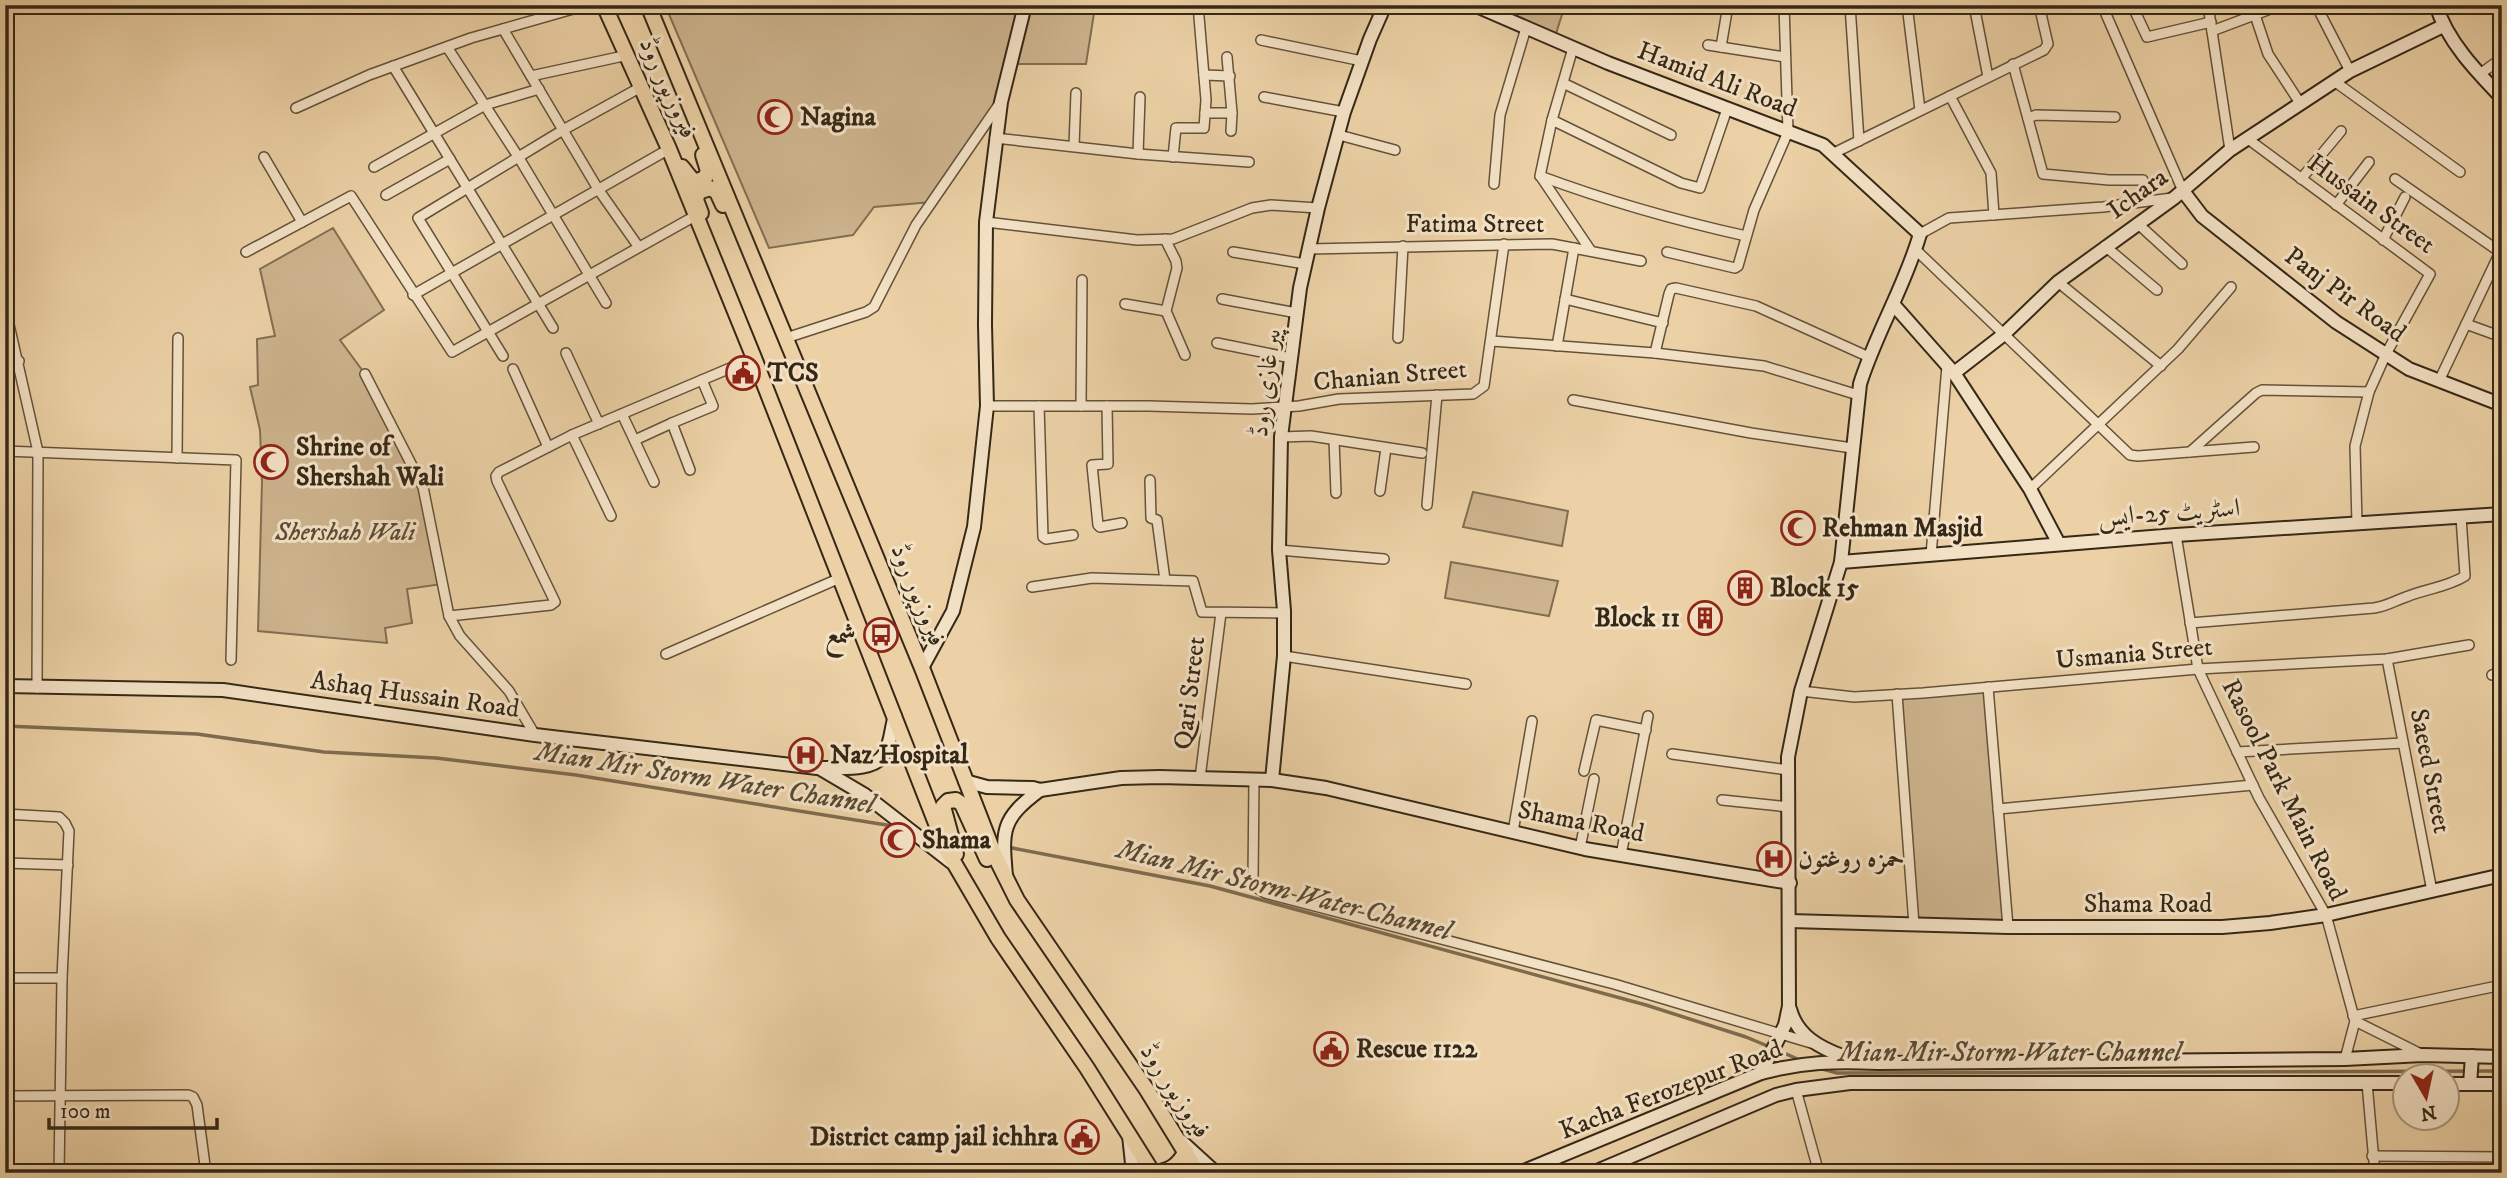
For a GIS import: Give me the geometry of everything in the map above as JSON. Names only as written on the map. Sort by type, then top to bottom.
[{"type":"main road","name":"فیروزپور روڈ","points":[[604,5],[668,149],[754,358],[895,716],[938,831],[941,849],[954,864],[1153,1173]]},
{"type":"main road","name":"فیروزپور روڈ","points":[[648,5],[922,668],[988,838],[1000,855],[1017,901],[1182,1145],[1198,1173]]},
{"type":"main road","points":[[628,55],[646,84],[684,172],[694,182],[705,178],[707,164],[669,77],[668,52]]},
{"type":"main road","points":[[754,358],[747,326],[696,200],[698,192],[710,188],[717,192],[769,317],[786,338]]},
{"type":"main road","points":[[966,886],[943,812],[943,806],[948,801],[956,800],[962,804],[988,862],[1017,901]]},
{"type":"main road","points":[[1153,1173],[1167,1171],[1175,1166],[1182,1145]]},
{"type":"street","points":[[296,108],[393,66],[503,29],[587,5]]},
{"type":"street","points":[[922,668],[950,619],[967,559],[975,516],[987,406],[986,222],[1001,102],[1025,5]]},
{"type":"street","points":[[1173,157],[1175,129],[1203,129],[1204,75],[1198,5]]},
{"type":"street","points":[[1356,5],[1384,8]]},
{"type":"street","name":"Hamid Ali Road","points":[[1474,5],[1573,48],[1823,145],[1920,234]]},
{"type":"street","points":[[1721,47],[1728,5]]},
{"type":"street","points":[[1667,252],[1737,268],[1754,210],[1788,132],[1784,5]]},
{"type":"street","points":[[1850,5],[1859,141]]},
{"type":"street","points":[[1907,5],[1920,110]]},
{"type":"street","points":[[1974,5],[1987,77]]},
{"type":"street","points":[[1834,153],[2047,47],[2039,5]]},
{"type":"street","points":[[1761,1073],[1782,1033],[1789,1006],[1788,757],[1801,691],[1840,562],[1858,396],[1869,358],[1916,250],[1920,234],[1949,218],[2103,207],[2178,194],[2102,5]]},
{"type":"street","points":[[2132,5],[2147,37],[2211,27],[2281,5]]},
{"type":"street","points":[[2208,5],[2230,150]]},
{"type":"street","points":[[2344,5],[2316,6],[2350,71]]},
{"type":"street","points":[[2436,5],[2443,26],[2502,98]]},
{"type":"street","name":"پیر غازی روڈ","points":[[1272,780],[1284,656],[1279,550],[1281,438],[1297,313],[1308,249],[1344,112],[1384,8]]},
{"type":"street","points":[[2255,15],[2268,54],[2300,103]]},
{"type":"street","name":"Ichara","points":[[1951,369],[2003,334],[2058,282],[2178,194],[2230,150],[2350,71],[2443,26]]},
{"type":"street","points":[[1494,184],[1500,115],[1526,28]]},
{"type":"street","points":[[503,29],[598,189],[638,246]]},
{"type":"street","points":[[1261,40],[1362,61]]},
{"type":"street","points":[[1707,45],[1785,57]]},
{"type":"street","points":[[447,47],[519,158],[606,303]]},
{"type":"street","points":[[1573,48],[1552,120],[1540,176],[1591,251]]},
{"type":"street","points":[[531,76],[628,55]]},
{"type":"street","points":[[1227,57],[1231,131]]},
{"type":"street","points":[[2480,74],[2502,58]]},
{"type":"street","points":[[2013,64],[2043,174],[2143,180]]},
{"type":"street","points":[[393,66],[553,328]]},
{"type":"street","points":[[1204,75],[1230,76]]},
{"type":"street","points":[[2334,81],[2460,172]]},
{"type":"street","points":[[1563,83],[1671,135]]},
{"type":"street","points":[[503,356],[418,218],[563,130],[641,87]]},
{"type":"street","points":[[374,167],[485,105],[539,89]]},
{"type":"street","points":[[1074,146],[1076,93]]},
{"type":"street","points":[[1950,96],[1991,173],[1994,215]]},
{"type":"street","points":[[1138,154],[1140,97]]},
{"type":"street","points":[[1264,97],[1344,112]]},
{"type":"street","points":[[786,338],[866,313],[874,307],[916,225],[1001,102]]},
{"type":"street","points":[[1552,120],[1681,183],[1699,189],[1727,109]]},
{"type":"street","points":[[1205,113],[1232,113]]},
{"type":"street","points":[[2028,118],[2036,115],[2115,117]]},
{"type":"street","points":[[2301,179],[2341,131]]},
{"type":"street","points":[[1339,135],[1395,150]]},
{"type":"street","points":[[995,138],[1138,154],[1249,162]]},
{"type":"street","name":"Hussain Street","points":[[2248,139],[2430,274],[2386,354]]},
{"type":"street","points":[[413,295],[668,149]]},
{"type":"street","points":[[264,157],[302,222]]},
{"type":"street","points":[[386,195],[450,159]]},
{"type":"street","points":[[2336,205],[2369,162]]},
{"type":"street","points":[[1540,176],[1598,198],[1659,216],[1746,236]]},
{"type":"street","points":[[2395,179],[2501,250],[2439,381]]},
{"type":"street","name":"Panj Pir Road","points":[[2178,194],[2202,216],[2336,321],[2409,369],[2502,405]]},
{"type":"street","points":[[246,252],[351,196],[452,352],[695,216]]},
{"type":"street","points":[[2383,240],[2406,197]]},
{"type":"street","points":[[986,222],[1137,240],[1173,239],[1252,208],[1271,205],[1318,208]]},
{"type":"street","points":[[2137,223],[2182,264]]},
{"type":"street","points":[[1165,239],[1177,268],[1166,311],[1185,355]]},
{"type":"street","name":"Chanian Street","points":[[987,406],[1252,409],[1339,399],[1473,394],[1484,386],[1504,244]]},
{"type":"street","name":"Fatima Street","points":[[1308,249],[1552,244],[1641,261]]},
{"type":"street","points":[[1398,338],[1403,246]]},
{"type":"street","points":[[2105,246],[2157,290]]},
{"type":"street","points":[[1557,346],[1574,248]]},
{"type":"street","points":[[1916,250],[2130,455],[2254,447]]},
{"type":"street","points":[[1233,252],[1305,264]]},
{"type":"street","points":[[1081,406],[1082,280]]},
{"type":"street","points":[[2058,282],[2161,366]]},
{"type":"street","points":[[2030,489],[2161,366],[2231,287]]},
{"type":"street","points":[[1655,353],[1671,289],[1676,288],[1756,306],[1869,358]]},
{"type":"street","points":[[1222,299],[1297,313]]},
{"type":"street","points":[[1565,299],[1662,323]]},
{"type":"street","points":[[1125,304],[1166,311]]},
{"type":"street","points":[[1893,304],[1951,369],[2030,489],[2059,544]]},
{"type":"street","points":[[5,307],[38,452],[37,688]]},
{"type":"street","points":[[2466,324],[2502,337]]},
{"type":"street","points":[[177,458],[178,338]]},
{"type":"street","points":[[1492,341],[1655,353],[1764,366],[1858,396]]},
{"type":"street","points":[[1217,343],[1291,358]]},
{"type":"street","points":[[566,353],[599,424]]},
{"type":"street","points":[[2357,524],[2355,446],[2370,392],[2386,354]]},
{"type":"street","points":[[449,616],[551,605],[555,602],[495,476],[572,435],[754,358]]},
{"type":"street","points":[[5,368],[19,360]]},
{"type":"street","points":[[513,369],[548,447]]},
{"type":"street","points":[[1931,555],[1951,369]]},
{"type":"street","points":[[365,374],[423,487],[449,616],[460,636],[509,691],[535,735]]},
{"type":"street","points":[[635,440],[713,406],[702,380]]},
{"type":"street","points":[[2190,452],[2262,390],[2370,392]]},
{"type":"street","points":[[1427,505],[1437,395]]},
{"type":"street","points":[[1573,400],[1751,433],[1852,448]]},
{"type":"street","points":[[1039,406],[1044,537],[1073,535]]},
{"type":"street","points":[[1107,406],[1108,464],[1092,465],[1098,525],[1100,527],[1122,523]]},
{"type":"street","points":[[622,414],[654,482]]},
{"type":"street","points":[[672,423],[690,470]]},
{"type":"street","points":[[572,435],[611,516]]},
{"type":"street","points":[[1281,438],[1311,436],[1422,453]]},
{"type":"street","points":[[1334,440],[1336,493]]},
{"type":"street","points":[[1380,491],[1385,447]]},
{"type":"street","points":[[5,451],[234,460],[237,463],[231,660]]},
{"type":"street","points":[[1150,480],[1151,518],[1157,520],[1165,580]]},
{"type":"street","name":"اسٹریٹ 25-ایس","points":[[1840,562],[2176,535],[2502,514]]},
{"type":"street","points":[[2190,623],[2388,606],[2405,597],[2447,584],[2465,576],[2461,517]]},
{"type":"street","name":"Rasool Park Main Road","points":[[2176,535],[2198,669],[2253,785],[2326,915],[2354,1019],[2345,1059]]},
{"type":"street","points":[[1279,550],[1384,558]]},
{"type":"street","points":[[1032,587],[1092,578],[1195,582],[1200,611],[1284,613]]},
{"type":"street","points":[[666,654],[840,579]]},
{"type":"street","name":"Qari Street","points":[[1200,778],[1221,612]]},
{"type":"street","name":"Usmania Street","points":[[1801,691],[1854,697],[2198,669],[2387,659],[2469,645]]},
{"type":"street","points":[[1284,656],[1466,684]]},
{"type":"street","name":"Saeed Street","points":[[2387,659],[2432,891]]},
{"type":"street","name":"Ashaq Hussain Road","points":[[5,686],[223,690],[535,735],[817,768],[876,763],[886,751],[895,716]]},
{"type":"street","points":[[1988,687],[2008,927]]},
{"type":"street","points":[[1897,694],[1914,925]]},
{"type":"street","points":[[1621,855],[1648,716]]},
{"type":"street","points":[[1584,771],[1596,720],[1646,730]]},
{"type":"street","points":[[1513,832],[1532,721]]},
{"type":"street","points":[[2237,752],[2403,743]]},
{"type":"street","points":[[1672,754],[1788,770]]},
{"type":"street","name":"Ashaq Hussain Road","points":[[817,768],[842,779],[941,849]]},
{"type":"street","name":"Shama Road","points":[[965,781],[987,787],[1040,790],[1121,778],[1272,780],[1326,788],[1580,848],[1790,883]]},
{"type":"street","points":[[1580,848],[1594,779]]},
{"type":"street","name":"Kacha Ferozepur Road","points":[[1254,780],[1254,880],[1257,888],[1265,893],[1614,984],[1817,1045]]},
{"type":"street","points":[[1998,810],[2253,785]]},
{"type":"street","points":[[1000,855],[1003,836],[1015,810],[1040,790]]},
{"type":"street","points":[[1722,800],[1789,807]]},
{"type":"street","points":[[5,814],[59,817],[69,831],[62,978],[59,1173]]},
{"type":"street","points":[[5,863],[68,865]]},
{"type":"street","name":"Shama Road","points":[[1790,921],[2008,927],[2222,927],[2326,915],[2502,875]]},
{"type":"street","points":[[5,978],[62,978]]},
{"type":"street","points":[[2354,1019],[2502,985]]},
{"type":"street","points":[[1789,1006],[1801,1032],[1817,1045],[1858,1062]]},
{"type":"street","points":[[2354,1019],[2423,1055]]},
{"type":"street","name":"Kacha Ferozepur Road","points":[[1519,1173],[1761,1073],[1802,1063],[2345,1059],[2423,1055],[2502,1057]]},
{"type":"street","points":[[2470,1084],[2472,1056]]},
{"type":"street","points":[[1592,1173],[1749,1105],[1796,1090],[1850,1083],[2392,1083]]},
{"type":"street","points":[[2367,1083],[2375,1173]]},
{"type":"street","points":[[2462,1084],[2502,1084]]},
{"type":"street","name":"Kacha Ferozepur Road","points":[[1796,1090],[1819,1173]]},
{"type":"street","points":[[5,1096],[188,1094],[197,1105],[206,1173]]},
{"type":"street","points":[[1129,1135],[1133,1173]]},
{"type":"street","points":[[1182,1145],[1216,1173]]},
{"type":"street","points":[[2372,1156],[2502,1157]]},
{"type":"street","points":[[1534,1173],[1551,1161]]},
{"type":"green space","points":[[665,5],[1136,5],[1094,13],[1086,64],[1011,64],[1001,102],[932,202],[874,207],[853,235],[769,248]]},
{"type":"green space","points":[[1474,5],[1565,5],[1554,40]]},
{"type":"green space","name":"Shershah Wali","points":[[333,228],[384,310],[340,340],[365,374],[423,487],[442,584],[407,589],[412,623],[385,628],[387,643],[258,631],[262,482],[260,430],[250,387],[258,385],[257,339],[275,336],[260,269]]},
{"type":"green space","points":[[1473,492],[1568,511],[1562,546],[1463,527]]},
{"type":"green space","points":[[1451,562],[1558,581],[1549,616],[1445,598]]},
{"type":"green space","points":[[1988,687],[2008,927],[1914,925],[1897,694]]},
{"type":"waterway","name":"Mian Mir Storm Water Channel","points":[[5,726],[197,734],[324,752],[436,758],[576,775],[899,827]]},
{"type":"waterway","name":"Mian Mir Storm Water Channel","points":[[917,830],[934,833]]},
{"type":"waterway","name":"Mian Mir Storm Water Channel","points":[[955,837],[975,841]]},
{"type":"waterway","name":"Mian Mir Storm Water Channel","points":[[1007,847],[1210,886],[1646,1005],[1770,1047]]},
{"type":"waterway","name":"Mian Mir Storm Water Channel","points":[[1777,1050],[1802,1061]]},
{"type":"waterway","name":"Mian Mir Storm Water Channel","points":[[1819,1068],[1837,1073],[2502,1071]]},
{"type":"place","name":"Nagina","points":[[775,117]]},
{"type":"place","name":"TCS","points":[[743,373]]},
{"type":"place","name":"Shrine of Shershah Wali","points":[[271,462]]},
{"type":"place","name":"Rehman Masjid","points":[[1798,528]]},
{"type":"place","name":"Block 15","points":[[1745,588]]},
{"type":"place","name":"Block 11","points":[[1705,618]]},
{"type":"place","name":"شمع","points":[[881,635]]},
{"type":"place","name":"Naz Hospital","points":[[806,755]]},
{"type":"place","name":"Shama","points":[[898,840]]},
{"type":"place","name":"حمزه روغتون","points":[[1774,859]]},
{"type":"place","name":"Rescue 1122","points":[[1331,1049]]},
{"type":"place","name":"District camp jail ichhra","points":[[1082,1137]]}]
